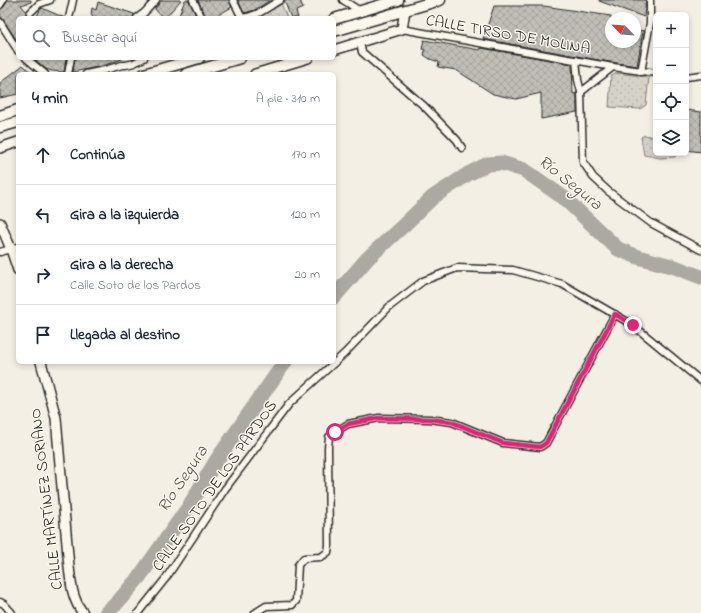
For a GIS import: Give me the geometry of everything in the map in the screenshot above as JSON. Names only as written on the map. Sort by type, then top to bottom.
[{"type":"main road","points":[[336,18],[397,0]]},
{"type":"main road","points":[[336,30],[440,0]]},
{"type":"main road","points":[[151,72],[192,60]]},
{"type":"main road","points":[[193,72],[233,60]]},
{"type":"main road","points":[[0,116],[16,111]]},
{"type":"main road","points":[[0,127],[16,123]]},
{"type":"street","points":[[0,5],[3,0]]},
{"type":"street","points":[[30,13],[39,4],[50,0]]},
{"type":"street","points":[[69,16],[73,0]]},
{"type":"street","points":[[140,16],[156,0]]},
{"type":"street","points":[[193,0],[201,16]]},
{"type":"street","points":[[233,0],[240,16]]},
{"type":"street","points":[[343,0],[360,11]]},
{"type":"street","points":[[336,49],[402,29],[405,10],[397,0]]},
{"type":"street","points":[[640,72],[650,23],[650,0]]},
{"type":"street","points":[[252,16],[258,14],[276,1]]},
{"type":"street","points":[[0,22],[16,48]]},
{"type":"street","name":"CALLE TIRSO DE MOLINA","points":[[402,29],[640,72],[653,73]]},
{"type":"street","points":[[360,42],[362,52],[424,106],[457,140],[462,148]]},
{"type":"street","points":[[28,60],[43,72]]},
{"type":"street","points":[[68,72],[71,60]]},
{"type":"street","points":[[121,60],[122,65]]},
{"type":"street","points":[[96,72],[134,63],[140,60]]},
{"type":"street","points":[[262,72],[301,60]]},
{"type":"street","points":[[576,60],[581,92],[583,162],[593,177],[608,191],[651,223],[701,250]]},
{"type":"street","points":[[581,92],[613,67]]},
{"type":"street","points":[[689,77],[701,75]]},
{"type":"street","points":[[0,148],[16,143]]},
{"type":"street","points":[[0,223],[15,248],[0,252]]},
{"type":"street","name":"CALLE SOTO DE LOS PARDOS","points":[[336,361],[390,307],[423,281],[458,268],[513,270],[562,284],[615,314],[633,325],[701,381]]},
{"type":"street","points":[[255,613],[266,606],[292,605],[296,601],[298,565],[304,558],[321,557],[328,552],[328,448],[329,437],[335,432],[348,424],[379,418],[430,419],[452,422],[503,443],[540,447],[546,443],[615,314]]},
{"type":"street","name":"CALLE MARTÍNEZ SORIANO","points":[[42,364],[56,418],[71,586],[74,598],[81,611]]},
{"type":"street","name":"CALLE SOTO DE LOS PARDOS","points":[[138,613],[166,578],[225,489],[289,404],[333,364]]},
{"type":"street","points":[[0,602],[4,604],[12,613]]},
{"type":"shaded area","points":[[281,3],[286,16],[256,16]]},
{"type":"shaded area","points":[[617,73],[649,77],[646,105],[640,109],[609,107],[611,76]]},
{"type":"shaded area","points":[[645,135],[653,137],[653,156],[675,157],[660,158],[644,155],[641,137]]},
{"type":"building","points":[[7,0],[31,0],[31,2],[21,5],[26,11],[27,16],[16,16],[16,39],[0,15],[0,9],[4,7]]},
{"type":"building","points":[[162,0],[181,0],[167,16],[161,16],[155,9]]},
{"type":"building","points":[[185,0],[189,0],[196,16],[179,16]]},
{"type":"building","points":[[198,0],[229,0],[232,7],[216,16],[205,16]]},
{"type":"building","points":[[238,0],[270,0],[255,10],[244,13]]},
{"type":"building","points":[[284,0],[300,0],[303,8],[296,11],[297,16],[290,16]]},
{"type":"building","points":[[646,0],[644,17],[641,16],[641,12],[630,12],[599,1]]},
{"type":"building","points":[[98,2],[134,14],[134,16],[92,16],[92,8],[96,10]]},
{"type":"building","points":[[494,6],[544,6],[605,15],[605,48],[640,48],[637,66],[483,39]]},
{"type":"building","points":[[42,8],[60,16],[37,16]]},
{"type":"building","points":[[641,30],[643,31],[641,43]]},
{"type":"building","points":[[424,40],[480,50],[481,48],[572,64],[573,94],[577,93],[577,112],[541,119],[541,93],[516,99],[493,94],[456,70],[438,67],[439,62],[424,55],[425,50],[422,49]]},
{"type":"building","points":[[35,60],[66,60],[64,72],[46,69]]},
{"type":"building","points":[[75,60],[119,60],[102,66],[73,72]]},
{"type":"building","points":[[23,65],[31,72],[16,72],[16,94],[0,98],[0,83]]},
{"type":"building","points":[[689,110],[701,112],[701,152],[689,150]]},
{"type":"waterway","name":"Río Segura","points":[[336,295],[368,258],[433,197],[468,174],[488,164],[501,163],[524,170],[564,198],[618,249],[701,277]]},
{"type":"waterway","name":"Río Segura","points":[[106,613],[117,603],[140,576],[188,508],[216,461],[284,364]]},
{"type":"route","points":[[335,432],[348,424],[379,418],[430,419],[452,422],[503,443],[540,447],[546,443],[615,314],[633,325]]}]
